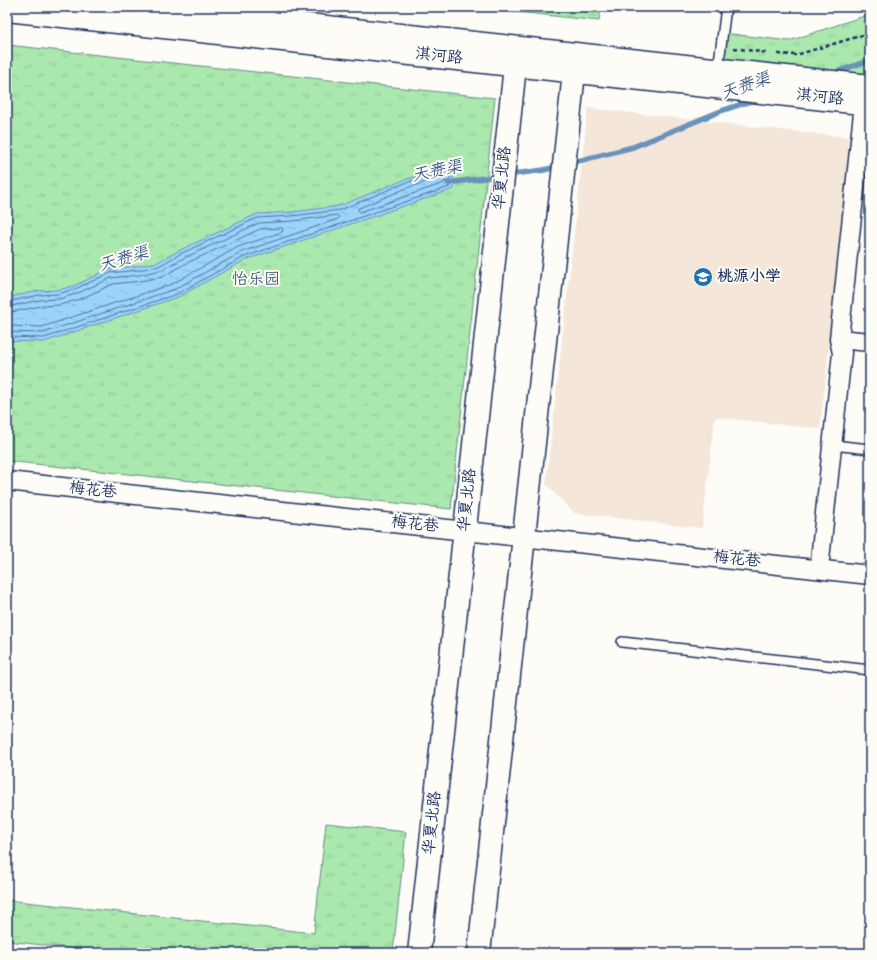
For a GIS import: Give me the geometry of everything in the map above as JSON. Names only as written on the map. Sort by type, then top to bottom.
[{"type":"street","name":"淇河路","points":[[143,7],[516,56],[868,95]]},
{"type":"street","name":"淇河路","points":[[7,10],[516,56]]},
{"type":"street","name":"华夏北路","points":[[419,953],[516,56]]},
{"type":"street","points":[[479,953],[575,63]]},
{"type":"street","points":[[819,569],[842,353],[839,339],[868,95]]},
{"type":"street","points":[[839,339],[870,342]]},
{"type":"street","name":"梅花巷","points":[[7,481],[870,574]]},
{"type":"lane","points":[[719,78],[721,45],[726,7]]},
{"type":"lane","points":[[832,445],[870,449]]},
{"type":"lane","points":[[622,642],[870,670]]},
{"type":"path","points":[[721,45],[774,54],[796,55],[870,33]]},
{"type":"shaded area","name":"桃源小学","points":[[588,108],[853,138],[820,429],[715,417],[702,528],[574,513],[546,484]]},
{"type":"green space","points":[[508,7],[601,7],[599,21],[508,11]]},
{"type":"green space","points":[[870,14],[870,86],[718,70],[723,33],[789,41]]},
{"type":"green space","name":"怡乐园","points":[[7,45],[495,98],[451,509],[7,461]]},
{"type":"green space","points":[[326,823],[406,832],[393,953],[114,953],[7,941],[7,900],[314,933]]},
{"type":"water","name":"天赉渠","points":[[453,165],[454,189],[245,260],[178,297],[44,342],[7,341],[7,298],[38,291],[57,290],[74,286],[109,269],[158,262],[257,214],[292,212],[339,206],[404,180]]},
{"type":"waterway","name":"天赉渠","points":[[831,74],[870,60]]},
{"type":"waterway","name":"天赉渠","points":[[570,163],[633,147],[721,111],[754,100]]},
{"type":"waterway","name":"天赉渠","points":[[507,175],[544,170],[560,166]]},
{"type":"waterway","name":"天赉渠","points":[[448,183],[499,176]]},
{"type":"place","name":"桃源小学","points":[[703,277]]}]
